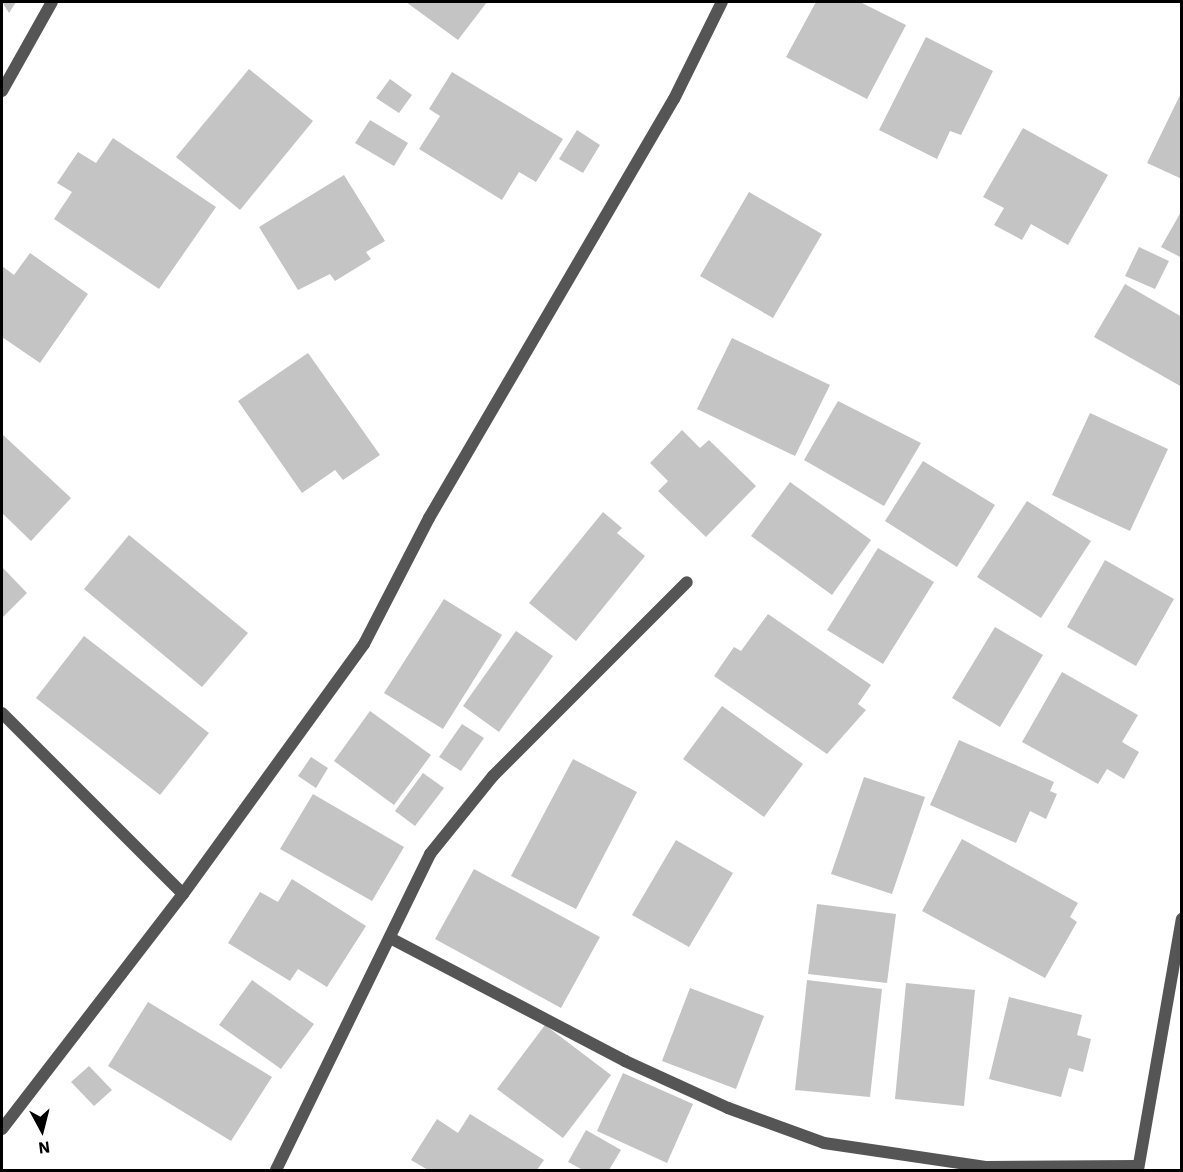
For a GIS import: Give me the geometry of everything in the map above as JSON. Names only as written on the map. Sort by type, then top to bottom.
[{"type":"street","points":[[2,91],[52,2]]},
{"type":"street","points":[[2,1130],[183,894],[364,644],[429,518],[674,99],[722,2]]},
{"type":"street","points":[[276,1170],[392,939],[430,854],[493,776],[687,582]]},
{"type":"street","points":[[2,713],[183,894]]},
{"type":"street","points":[[392,939],[625,1061],[728,1108],[824,1143],[987,1167],[1138,1168],[1182,919]]},
{"type":"building","points":[[2,2],[16,2],[9,13]]},
{"type":"building","points":[[406,2],[487,2],[458,40]]},
{"type":"building","points":[[816,2],[860,2],[906,25],[867,99],[786,57]]},
{"type":"building","points":[[926,37],[993,71],[961,135],[950,131],[937,159],[879,130]]},
{"type":"building","points":[[249,69],[313,121],[240,210],[176,157]]},
{"type":"building","points":[[452,72],[563,139],[536,182],[519,172],[502,200],[419,149],[440,116],[429,109]]},
{"type":"building","points":[[390,79],[412,95],[399,113],[376,98]]},
{"type":"building","points":[[1182,91],[1182,179],[1147,163]]},
{"type":"building","points":[[370,120],[408,143],[394,166],[355,143]]},
{"type":"building","points":[[1023,128],[1108,175],[1068,245],[1031,224],[1022,240],[994,225],[1004,208],[983,197]]},
{"type":"building","points":[[577,130],[600,145],[583,173],[559,159]]},
{"type":"building","points":[[113,138],[216,207],[159,289],[54,219],[72,192],[57,183],[78,152],[96,163]]},
{"type":"building","points":[[344,175],[385,241],[366,252],[371,259],[335,281],[330,274],[298,290],[259,227]]},
{"type":"building","points":[[749,192],[822,234],[773,318],[700,276]]},
{"type":"building","points":[[1182,210],[1182,258],[1161,247]]},
{"type":"building","points":[[1139,247],[1169,261],[1155,289],[1125,276]]},
{"type":"building","points":[[30,253],[88,294],[40,363],[2,337],[2,266],[14,275]]},
{"type":"building","points":[[1125,284],[1182,317],[1182,387],[1094,337]]},
{"type":"building","points":[[732,338],[830,385],[795,456],[697,409]]},
{"type":"building","points":[[308,353],[380,455],[343,480],[335,470],[302,493],[238,401]]},
{"type":"building","points":[[838,401],[921,443],[884,506],[804,460]]},
{"type":"building","points":[[1090,413],[1168,449],[1130,531],[1052,495]]},
{"type":"building","points":[[682,430],[700,448],[709,440],[756,486],[706,537],[658,491],[668,481],[650,463]]},
{"type":"building","points":[[2,434],[71,498],[31,541],[2,513]]},
{"type":"building","points":[[923,461],[995,505],[957,567],[885,521]]},
{"type":"building","points":[[790,482],[871,540],[832,595],[751,536]]},
{"type":"building","points":[[1027,501],[1091,541],[1041,618],[977,577]]},
{"type":"building","points":[[603,512],[622,528],[617,533],[645,556],[576,641],[529,603]]},
{"type":"building","points":[[129,535],[248,633],[202,687],[84,589]]},
{"type":"building","points":[[878,548],[934,582],[883,664],[827,630]]},
{"type":"building","points":[[1105,560],[1174,599],[1136,666],[1067,627]]},
{"type":"building","points":[[2,567],[27,593],[2,618]]},
{"type":"building","points":[[444,599],[502,635],[443,729],[384,693]]},
{"type":"building","points":[[768,614],[871,685],[858,704],[866,710],[827,754],[714,676],[734,647],[741,651]]},
{"type":"building","points":[[995,627],[1043,655],[1000,727],[952,698]]},
{"type":"building","points":[[516,631],[553,656],[499,732],[463,706]]},
{"type":"building","points":[[84,636],[209,733],[160,795],[36,698]]},
{"type":"building","points":[[1062,672],[1138,715],[1122,742],[1139,752],[1124,779],[1107,769],[1098,784],[1022,742]]},
{"type":"building","points":[[722,706],[803,764],[764,817],[683,759]]},
{"type":"building","points":[[370,711],[431,755],[394,805],[334,761]]},
{"type":"building","points":[[462,724],[484,738],[461,771],[439,757]]},
{"type":"building","points":[[959,740],[1054,782],[1050,791],[1057,794],[1046,819],[1030,811],[1016,843],[930,805]]},
{"type":"building","points":[[311,757],[328,768],[316,788],[298,776]]},
{"type":"building","points":[[573,759],[637,792],[576,909],[511,876]]},
{"type":"building","points":[[423,773],[444,788],[415,826],[395,811]]},
{"type":"building","points":[[864,777],[925,797],[892,894],[831,874]]},
{"type":"building","points":[[313,794],[404,847],[372,901],[280,849]]},
{"type":"building","points":[[962,839],[1078,903],[1070,917],[1077,922],[1045,978],[922,911]]},
{"type":"building","points":[[676,840],[733,873],[689,947],[632,915]]},
{"type":"building","points":[[474,869],[600,937],[561,1008],[435,939]]},
{"type":"building","points":[[292,879],[366,926],[327,987],[298,969],[290,981],[228,943],[260,892],[278,902]]},
{"type":"building","points":[[817,904],[896,914],[887,983],[808,974]]},
{"type":"building","points":[[252,980],[314,1024],[281,1069],[219,1025]]},
{"type":"building","points":[[807,980],[882,989],[870,1097],[795,1090]]},
{"type":"building","points":[[906,983],[975,990],[964,1106],[895,1099]]},
{"type":"building","points":[[690,988],[764,1016],[736,1089],[662,1061]]},
{"type":"building","points":[[1009,997],[1082,1015],[1077,1035],[1091,1039],[1083,1072],[1069,1068],[1061,1097],[989,1079]]},
{"type":"building","points":[[148,1002],[272,1077],[231,1141],[108,1066]]},
{"type":"building","points":[[545,1025],[611,1075],[563,1138],[497,1089]]},
{"type":"building","points":[[89,1066],[112,1090],[94,1106],[71,1082]]},
{"type":"building","points":[[623,1073],[693,1104],[667,1163],[597,1131]]},
{"type":"building","points":[[470,1114],[544,1160],[537,1170],[428,1170],[411,1160],[437,1119],[458,1133]]},
{"type":"building","points":[[586,1130],[621,1150],[609,1170],[583,1170],[568,1162]]}]
